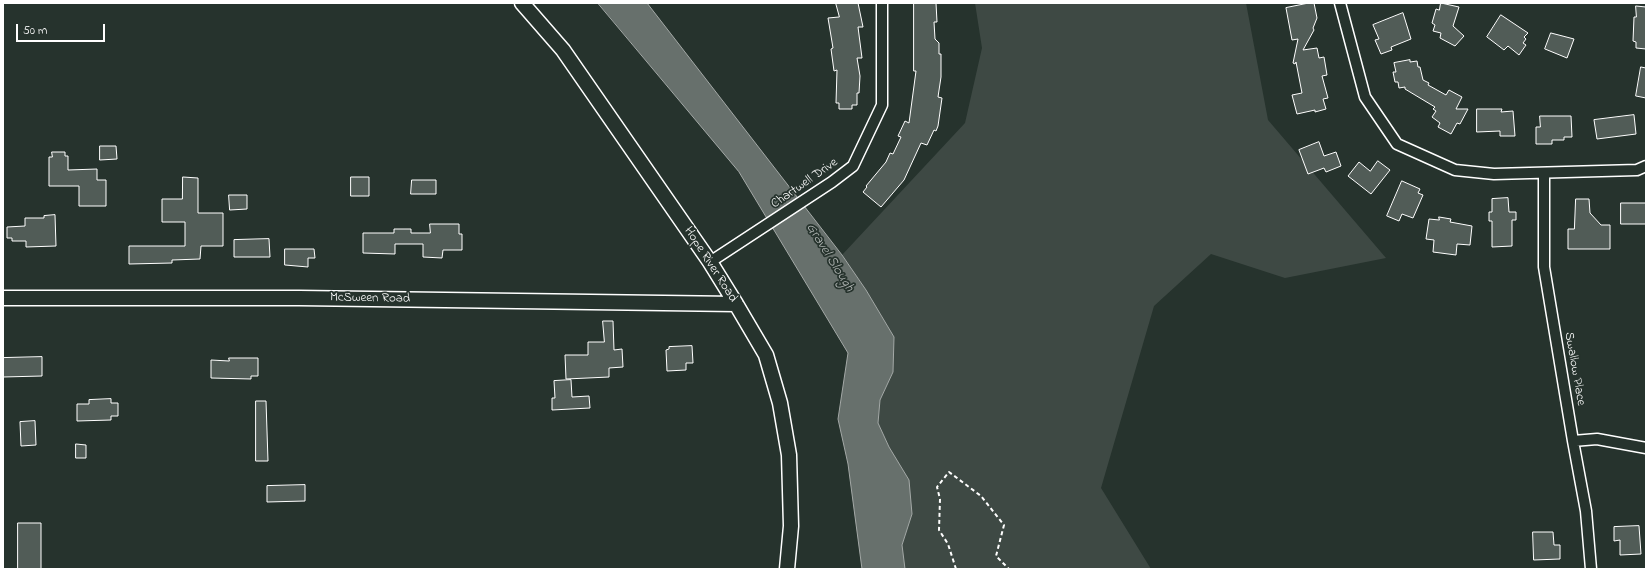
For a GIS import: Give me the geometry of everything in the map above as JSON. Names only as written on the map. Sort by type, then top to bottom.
[{"type":"street","name":"Hope River Road","points":[[522,3],[563,50],[710,262],[766,355],[780,403],[789,455],[791,526],[787,569]]},
{"type":"street","name":"Chartwell Drive","points":[[710,262],[832,182],[853,166],[882,105],[882,3]]},
{"type":"street","points":[[1340,3],[1365,97],[1397,144],[1455,170],[1494,174],[1637,170],[1646,166]]},
{"type":"street","name":"Swallow Place","points":[[1544,173],[1544,267],[1586,511],[1591,569]]},
{"type":"street","name":"McSween Road","points":[[3,298],[300,298],[736,304]]},
{"type":"street","points":[[1573,441],[1597,440],[1646,448]]},
{"type":"path","points":[[956,569],[948,544],[939,530],[940,499],[937,487],[949,472],[981,496],[1004,525],[996,556],[1009,569]]},
{"type":"shaded area","points":[[975,3],[1246,3],[1268,120],[1386,258],[1285,278],[1211,254],[1154,306],[1101,488],[1151,569],[904,568],[902,545],[912,514],[889,447],[878,423],[880,400],[893,372],[894,337],[866,290],[842,255],[965,123],[982,48]]},
{"type":"water","name":"Gravel Slough","points":[[598,3],[647,3],[842,255],[866,290],[894,337],[893,372],[880,400],[878,423],[889,447],[909,480],[912,514],[902,545],[905,569],[862,569],[848,464],[838,419],[848,353],[739,172]]},
{"type":"building","points":[[836,3],[858,3],[863,27],[858,27],[862,58],[857,58],[860,76],[859,93],[857,93],[857,105],[852,105],[852,109],[839,109],[839,103],[836,103],[837,70],[834,71],[831,49],[833,48],[828,18],[839,17]]},
{"type":"building","points":[[914,3],[936,3],[937,22],[934,22],[935,39],[939,43],[939,54],[941,54],[941,77],[938,97],[942,98],[938,126],[936,131],[934,130],[927,145],[921,143],[904,180],[881,207],[863,192],[867,187],[866,186],[886,162],[890,153],[893,154],[901,137],[898,136],[905,121],[909,123],[916,71],[914,71]]},
{"type":"building","points":[[1314,3],[1317,18],[1313,28],[1314,30],[1303,50],[1317,48],[1319,58],[1324,57],[1327,75],[1322,76],[1328,98],[1323,99],[1326,109],[1297,114],[1292,95],[1302,93],[1296,62],[1295,64],[1293,63],[1298,39],[1292,40],[1286,8]]},
{"type":"building","points":[[1441,3],[1459,7],[1453,26],[1464,36],[1455,46],[1440,38],[1441,33],[1433,31],[1435,25],[1432,23],[1436,9],[1439,10]]},
{"type":"building","points":[[1636,6],[1646,7],[1646,49],[1636,48],[1636,42],[1633,41]]},
{"type":"building","points":[[1403,13],[1411,39],[1391,47],[1392,50],[1381,54],[1375,40],[1379,39],[1373,25]]},
{"type":"building","points":[[1501,15],[1528,33],[1524,37],[1526,39],[1523,43],[1526,45],[1519,55],[1508,46],[1504,50],[1487,37]]},
{"type":"building","points":[[1551,33],[1574,39],[1567,58],[1545,49]]},
{"type":"building","points":[[1410,60],[1410,62],[1417,61],[1423,80],[1429,83],[1428,85],[1446,95],[1449,90],[1462,97],[1456,109],[1468,109],[1460,124],[1457,123],[1451,134],[1438,127],[1440,123],[1432,117],[1436,111],[1433,109],[1435,107],[1405,89],[1405,87],[1399,88],[1398,82],[1395,82],[1393,72],[1396,72],[1394,63]]},
{"type":"building","points":[[1641,67],[1646,68],[1646,98],[1636,96]]},
{"type":"building","points":[[1477,109],[1502,109],[1501,112],[1513,111],[1515,136],[1500,136],[1500,131],[1477,132]]},
{"type":"building","points":[[1634,115],[1636,134],[1597,139],[1594,120]]},
{"type":"building","points":[[1540,116],[1571,116],[1572,137],[1564,137],[1564,140],[1552,140],[1552,144],[1536,144],[1536,127],[1540,127]]},
{"type":"building","points":[[1319,142],[1324,156],[1336,152],[1341,166],[1326,172],[1324,168],[1308,174],[1299,150]]},
{"type":"building","points":[[100,146],[116,146],[117,159],[100,160]]},
{"type":"building","points":[[52,152],[65,152],[65,156],[68,156],[68,170],[97,169],[97,180],[106,180],[106,206],[79,206],[79,186],[49,186],[49,157],[52,157]]},
{"type":"building","points":[[1378,161],[1390,170],[1371,194],[1348,176],[1359,162],[1370,171]]},
{"type":"building","points":[[183,177],[198,178],[198,213],[223,213],[223,246],[201,246],[200,259],[172,260],[172,263],[129,264],[129,246],[185,246],[185,222],[162,222],[162,199],[182,199]]},
{"type":"building","points":[[351,177],[369,177],[369,196],[351,196]]},
{"type":"building","points":[[412,180],[436,180],[436,194],[411,194]]},
{"type":"building","points":[[1402,181],[1420,189],[1418,193],[1423,195],[1413,218],[1402,214],[1399,221],[1387,216]]},
{"type":"building","points":[[229,195],[247,195],[247,209],[230,210]]},
{"type":"building","points":[[1508,198],[1509,212],[1516,212],[1516,220],[1512,220],[1512,246],[1492,247],[1492,221],[1489,221],[1489,212],[1492,212],[1492,199]]},
{"type":"building","points":[[1576,199],[1589,199],[1590,213],[1601,225],[1610,225],[1610,249],[1568,249],[1568,229],[1574,229]]},
{"type":"building","points":[[1621,203],[1646,203],[1646,224],[1621,224]]},
{"type":"building","points":[[55,215],[56,246],[26,247],[26,241],[12,241],[12,238],[7,238],[7,227],[25,226],[25,218],[44,218],[44,216]]},
{"type":"building","points":[[1439,217],[1451,219],[1450,222],[1472,226],[1470,245],[1457,244],[1456,255],[1433,252],[1434,240],[1426,239],[1429,219],[1439,220]]},
{"type":"building","points":[[430,224],[459,224],[459,234],[462,234],[462,250],[443,250],[442,258],[423,257],[423,244],[395,244],[395,254],[363,253],[363,233],[394,233],[394,229],[411,229],[411,233],[430,233]]},
{"type":"building","points":[[269,239],[270,257],[234,257],[234,240]]},
{"type":"building","points":[[285,249],[314,249],[315,258],[308,258],[308,267],[285,265]]},
{"type":"building","points":[[603,321],[613,321],[614,350],[622,349],[623,367],[609,368],[609,377],[566,379],[565,355],[588,355],[588,342],[604,342]]},
{"type":"building","points":[[692,346],[693,363],[686,363],[686,370],[667,371],[666,350],[669,349],[669,347]]},
{"type":"building","points":[[42,357],[42,376],[3,377],[3,358]]},
{"type":"building","points":[[229,358],[258,358],[258,376],[251,376],[251,379],[211,378],[211,360],[229,361]]},
{"type":"building","points":[[571,380],[572,397],[589,396],[590,408],[552,410],[552,398],[555,398],[554,381]]},
{"type":"building","points":[[111,399],[111,403],[118,403],[118,416],[111,416],[111,420],[77,421],[77,404],[89,404],[89,400]]},
{"type":"building","points":[[256,401],[266,401],[268,461],[256,461]]},
{"type":"building","points":[[35,421],[36,445],[21,446],[20,422]]},
{"type":"building","points":[[76,444],[86,445],[86,458],[76,458]]},
{"type":"building","points":[[305,485],[305,501],[267,502],[267,486]]},
{"type":"building","points":[[18,523],[41,523],[41,569],[18,569]]},
{"type":"building","points":[[1639,526],[1641,554],[1620,555],[1620,540],[1614,541],[1614,527]]},
{"type":"building","points":[[1533,532],[1553,532],[1554,545],[1560,545],[1560,559],[1534,560]]}]
